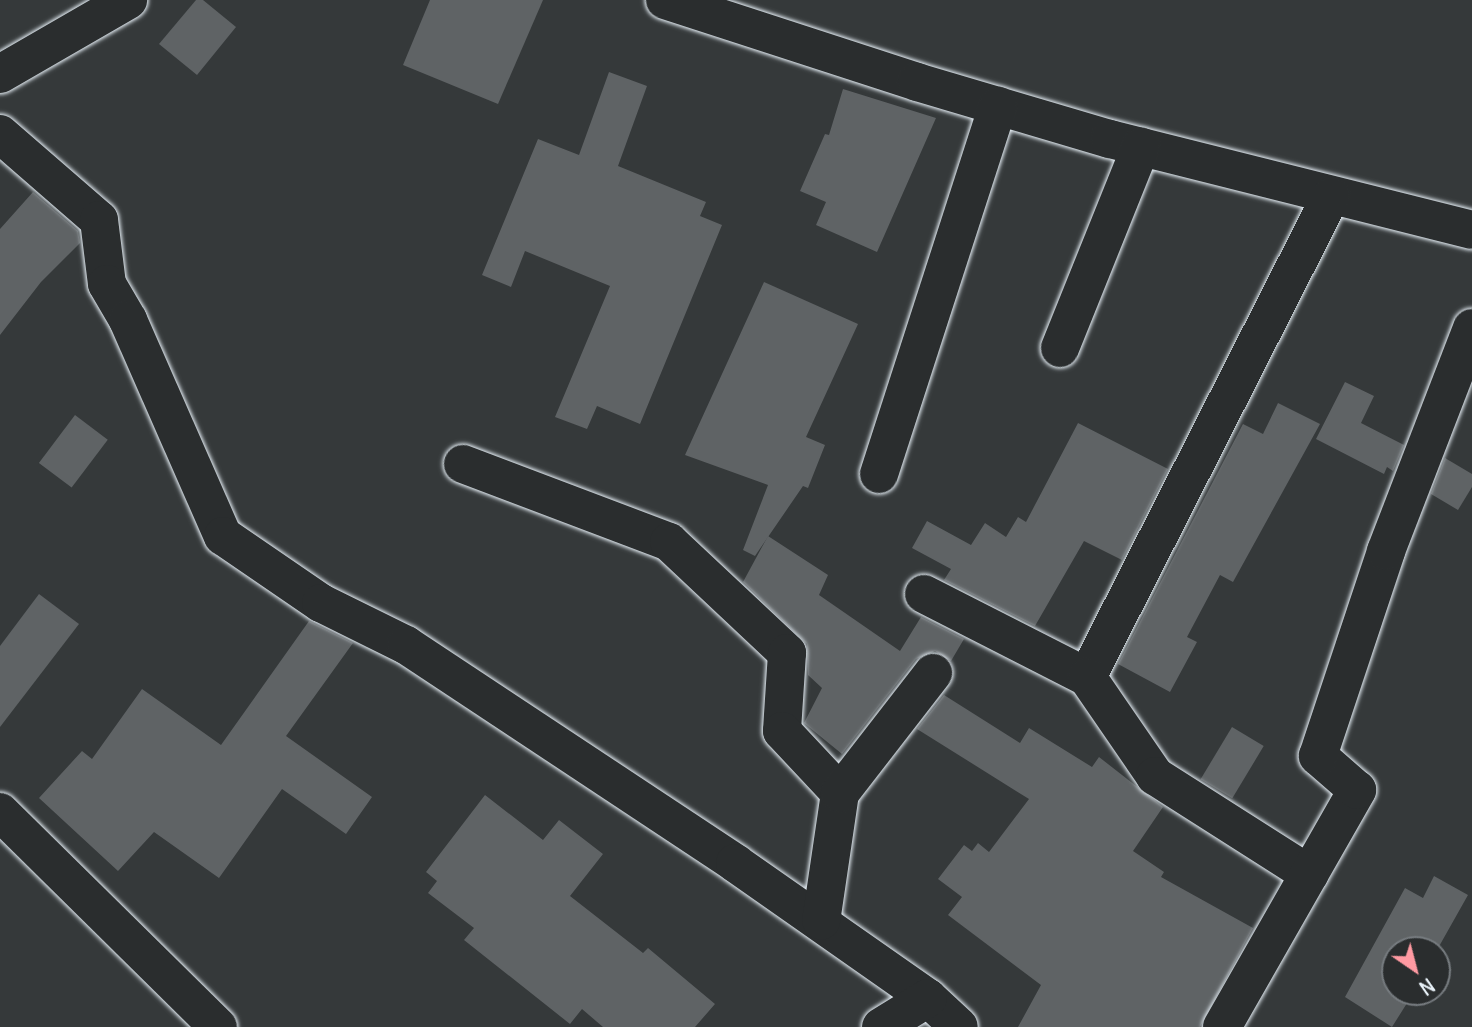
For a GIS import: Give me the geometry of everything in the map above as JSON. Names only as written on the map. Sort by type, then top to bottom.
[{"type":"street","points":[[0,74],[128,0]]},
{"type":"street","points":[[665,0],[998,106],[1142,147],[1472,230]]},
{"type":"street","points":[[878,474],[998,106]]},
{"type":"street","points":[[0,134],[99,220],[107,284],[128,320],[223,536],[321,603],[406,645],[821,921],[928,998],[959,1027]]},
{"type":"street","points":[[1060,348],[1142,147]]},
{"type":"street","points":[[1087,677],[1331,196]]},
{"type":"street","points":[[1222,1027],[1357,790],[1318,756],[1386,551],[1472,328]]},
{"type":"street","points":[[463,464],[669,542],[787,653],[782,731],[840,793]]},
{"type":"street","points":[[924,594],[1087,677],[1155,776],[1309,873]]},
{"type":"street","points":[[821,921],[840,793],[933,673]]},
{"type":"street","points":[[0,813],[218,1027]]},
{"type":"street","points":[[881,1027],[928,998]]},
{"type":"building","points":[[196,0],[203,0],[236,27],[197,75],[159,44]]},
{"type":"building","points":[[430,0],[543,0],[498,104],[403,65]]},
{"type":"building","points":[[609,72],[647,86],[618,166],[706,202],[700,216],[722,225],[640,424],[597,406],[587,429],[555,417],[610,286],[525,251],[511,287],[482,275],[538,139],[579,155]]},
{"type":"building","points":[[843,89],[936,118],[877,252],[816,225],[826,202],[800,191],[825,134],[829,135]]},
{"type":"building","points":[[33,192],[78,231],[80,243],[41,282],[0,335],[0,229]]},
{"type":"building","points":[[764,282],[858,324],[806,437],[825,445],[808,488],[803,486],[755,556],[743,550],[768,485],[685,455]]},
{"type":"building","points":[[1345,382],[1374,396],[1361,423],[1404,445],[1393,471],[1387,467],[1384,474],[1316,439]]},
{"type":"building","points":[[1278,403],[1320,424],[1233,582],[1220,575],[1187,637],[1197,642],[1170,692],[1118,664],[1243,424],[1263,434]]},
{"type":"building","points":[[75,415],[108,440],[72,488],[39,463]]},
{"type":"building","points":[[1078,423],[1168,469],[1122,560],[1084,541],[1035,626],[944,580],[951,569],[912,548],[927,521],[971,545],[985,523],[1006,537],[1018,517],[1026,522]]},
{"type":"building","points":[[1445,458],[1472,474],[1472,487],[1458,510],[1431,494]]},
{"type":"building","points":[[768,536],[828,575],[819,595],[900,651],[921,617],[964,639],[951,661],[935,651],[916,659],[842,754],[804,723],[822,688],[808,675],[807,644],[743,582]]},
{"type":"building","points":[[39,594],[79,624],[0,727],[0,646]]},
{"type":"building","points":[[309,621],[353,643],[286,736],[372,797],[346,834],[282,789],[219,878],[154,832],[118,871],[39,798],[82,751],[92,759],[142,689],[221,745]]},
{"type":"building","points":[[944,695],[1020,743],[1029,728],[1092,767],[1099,757],[1163,807],[1133,851],[1164,872],[1161,877],[1253,928],[1200,1027],[1018,1027],[1041,985],[948,915],[962,897],[938,879],[964,845],[972,851],[978,843],[989,852],[1029,799],[917,729]]},
{"type":"building","points":[[1232,727],[1264,746],[1232,798],[1201,779]]},
{"type":"building","points":[[485,795],[543,840],[559,820],[603,854],[570,896],[643,953],[648,948],[715,1004],[695,1027],[603,1027],[582,1009],[570,1024],[464,940],[474,928],[428,893],[437,881],[426,872]]},
{"type":"building","points":[[1434,876],[1468,895],[1445,936],[1381,936],[1381,1006],[1405,1006],[1392,1027],[1345,997],[1405,888],[1423,898]]}]
